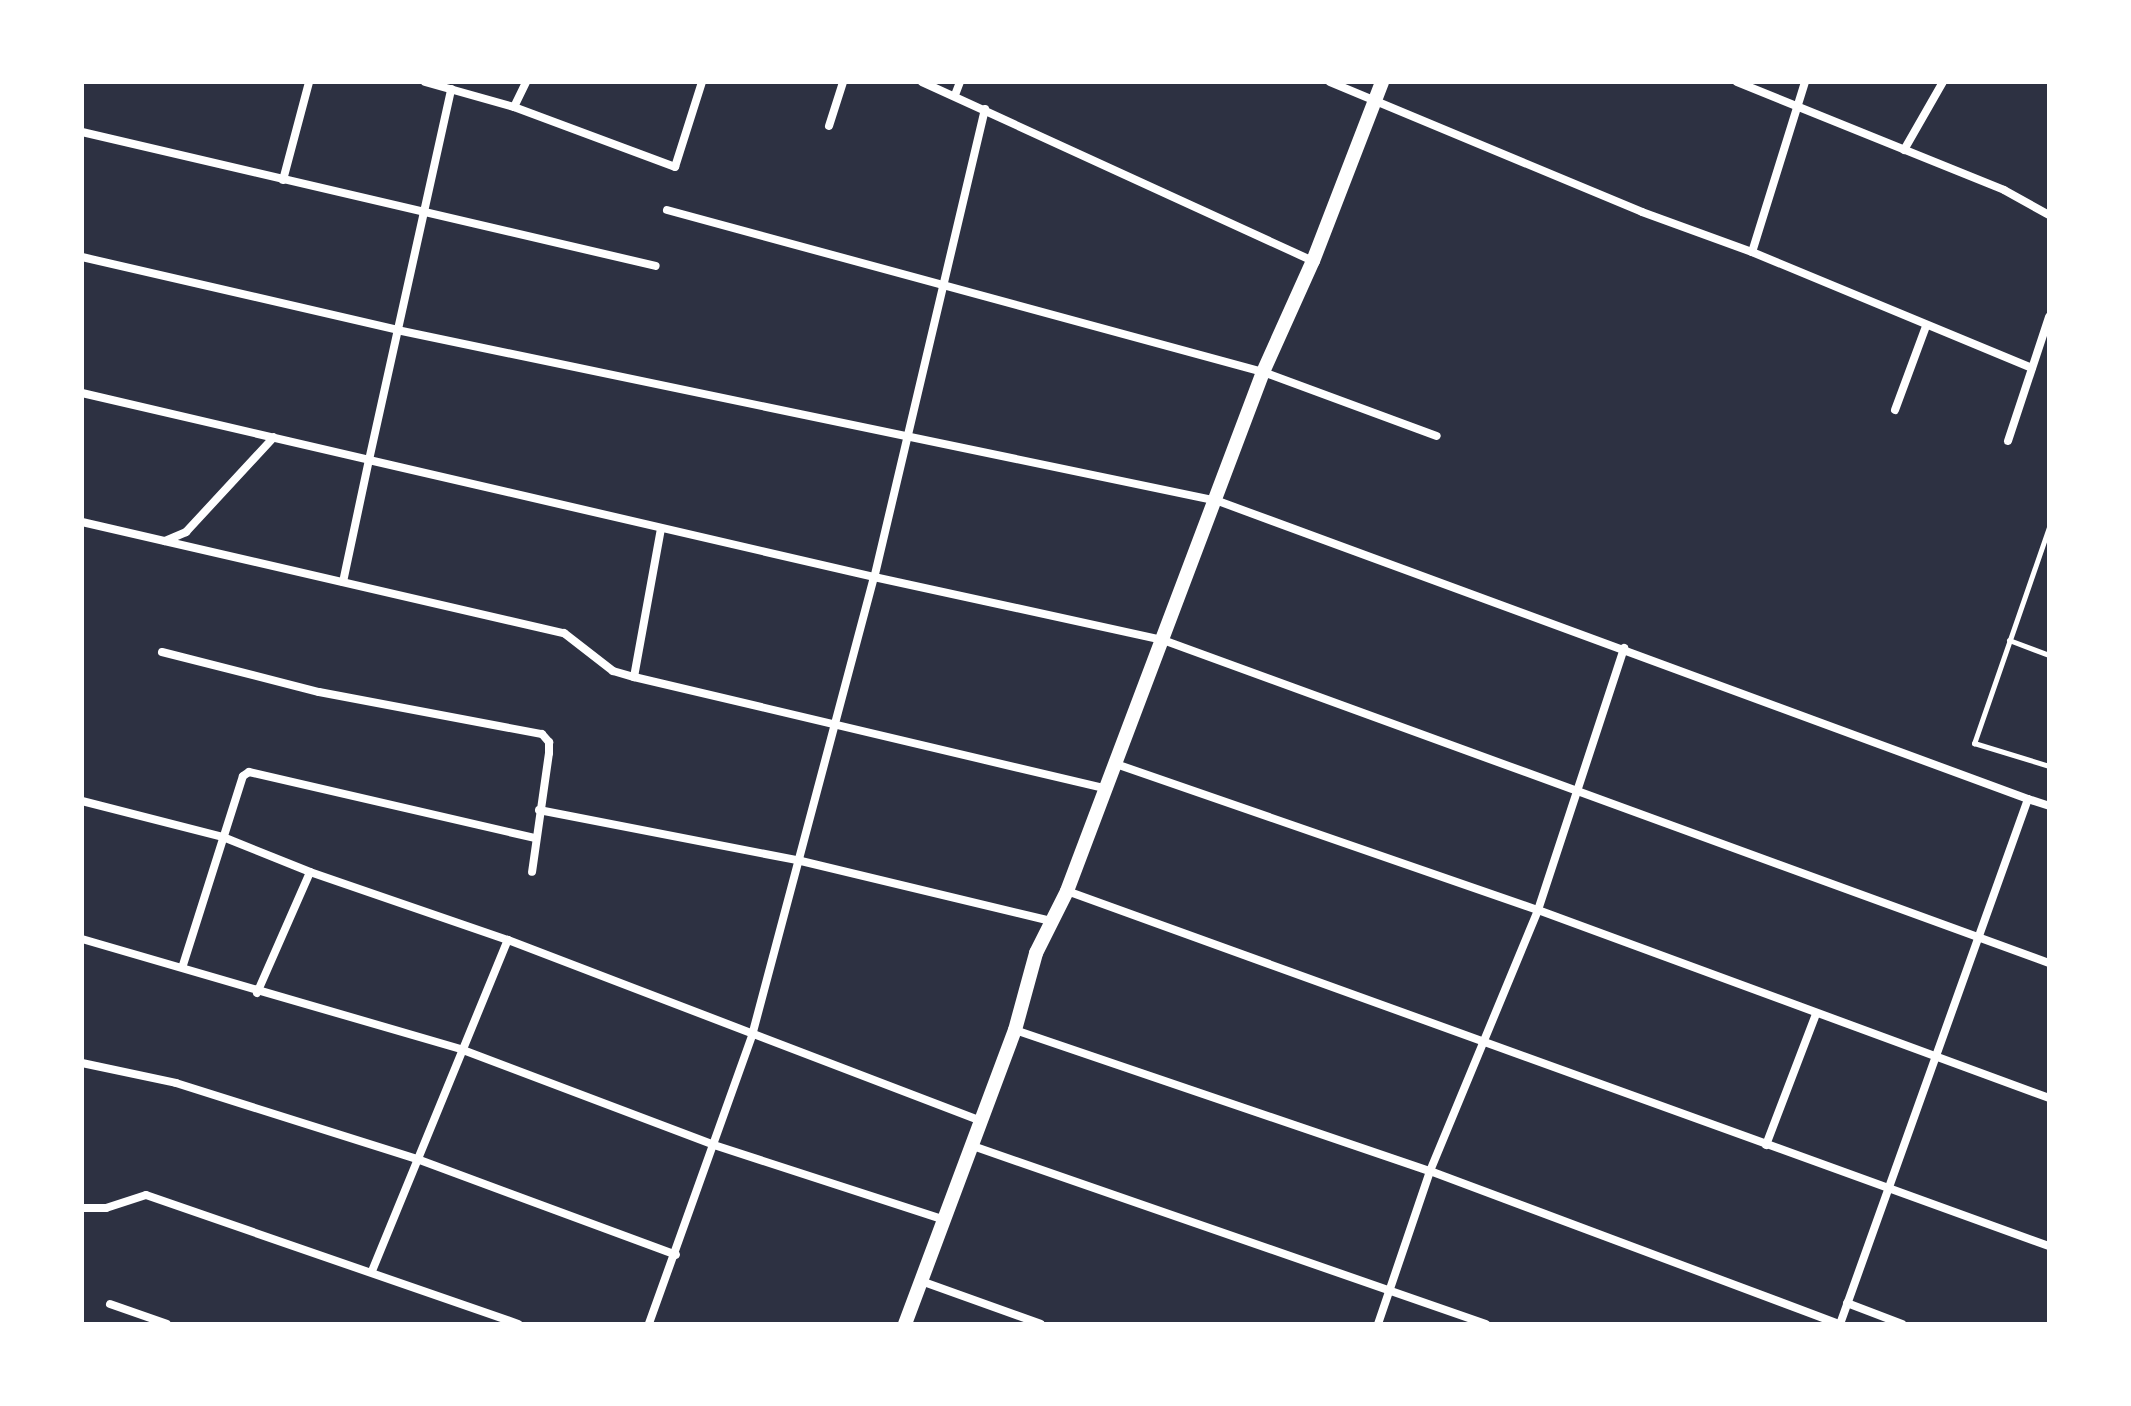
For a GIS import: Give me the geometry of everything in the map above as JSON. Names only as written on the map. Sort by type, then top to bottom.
[{"type":"street","points":[[283,180],[309,82]]},
{"type":"street","points":[[425,82],[514,107],[675,167],[702,82]]},
{"type":"street","points":[[514,107],[526,82]]},
{"type":"street","points":[[829,126],[843,82]]},
{"type":"street","points":[[922,82],[1313,261]]},
{"type":"street","points":[[955,95],[960,82]]},
{"type":"street","points":[[1330,82],[2032,368]]},
{"type":"street","points":[[905,1324],[969,1144],[981,1121],[1015,1030],[1050,921],[1067,891],[1102,788],[1218,501],[1263,372],[1313,261],[1382,82]]},
{"type":"street","points":[[1737,82],[2004,190],[2049,215]]},
{"type":"street","points":[[1752,252],[1805,82]]},
{"type":"street","points":[[1904,150],[1943,82]]},
{"type":"street","points":[[343,582],[451,89]]},
{"type":"street","points":[[649,1324],[753,1033],[801,861],[910,433],[985,109]]},
{"type":"street","points":[[82,132],[656,266]]},
{"type":"street","points":[[667,210],[945,283],[1263,372],[1437,436]]},
{"type":"street","points":[[82,257],[397,330],[910,433],[1218,501],[2049,806]]},
{"type":"street","points":[[2008,441],[2049,317]]},
{"type":"street","points":[[1895,410],[1926,326]]},
{"type":"street","points":[[82,393],[661,529],[1163,640],[1578,790],[1979,941],[2049,963]]},
{"type":"street","points":[[164,541],[186,532],[274,437]]},
{"type":"street","points":[[82,522],[564,633],[613,671],[1102,788]]},
{"type":"street","points":[[634,677],[661,529]]},
{"type":"street","points":[[1378,1324],[1430,1171],[1487,1043],[1538,910],[1624,648]]},
{"type":"street","points":[[162,652],[319,692],[542,734],[549,742],[549,753],[532,872]]},
{"type":"street","points":[[1112,763],[1538,910],[2049,1098]]},
{"type":"street","points":[[183,965],[243,776],[249,772],[535,838]]},
{"type":"street","points":[[1015,1030],[1430,1171],[1840,1324],[2028,799]]},
{"type":"street","points":[[82,801],[223,837],[310,872],[508,940],[981,1121]]},
{"type":"street","points":[[539,810],[801,861],[1050,921]]},
{"type":"street","points":[[257,993],[310,872]]},
{"type":"street","points":[[1067,891],[1887,1190],[2049,1246]]},
{"type":"street","points":[[82,939],[183,965],[257,993],[463,1050],[714,1145],[942,1219]]},
{"type":"street","points":[[372,1271],[508,940]]},
{"type":"street","points":[[1766,1145],[1816,1014]]},
{"type":"street","points":[[82,1063],[176,1083],[417,1159],[676,1255]]},
{"type":"street","points":[[969,1144],[1486,1324]]},
{"type":"street","points":[[82,1208],[106,1208],[146,1195],[518,1324]]},
{"type":"street","points":[[919,1280],[1041,1324]]},
{"type":"street","points":[[1847,1303],[1902,1324]]},
{"type":"street","points":[[110,1304],[167,1324]]},
{"type":"lane","points":[[2049,527],[1974,743],[2049,766]]},
{"type":"lane","points":[[2009,640],[2049,655]]}]
